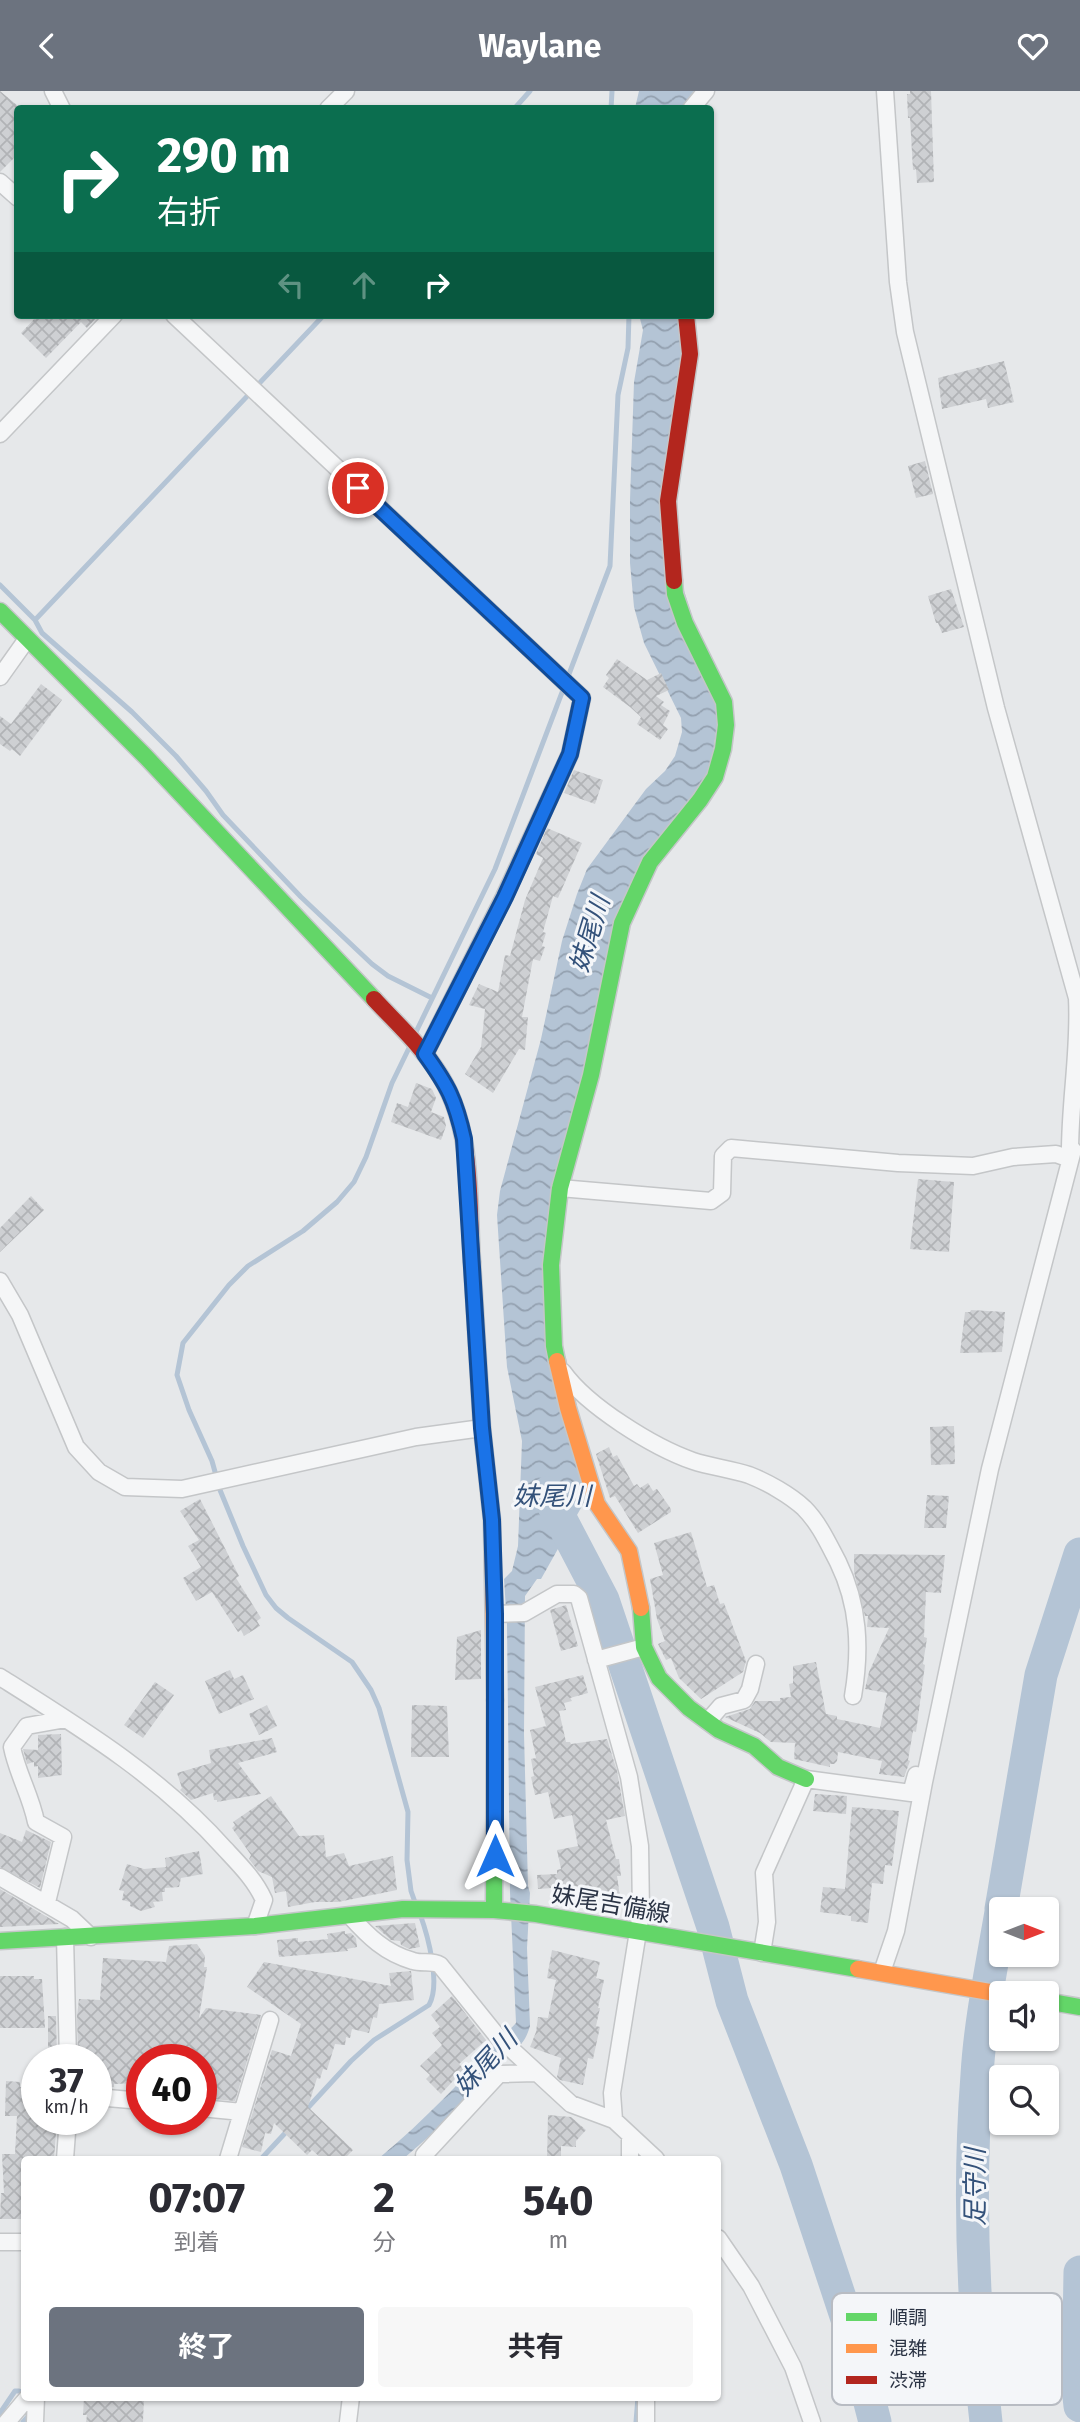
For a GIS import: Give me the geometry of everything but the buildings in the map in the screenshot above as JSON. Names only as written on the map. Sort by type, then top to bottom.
[{"type":"street","points":[[332,105],[346,91]]},
{"type":"street","points":[[694,105],[706,91]]},
{"type":"street","points":[[885,91],[898,282],[905,332],[996,708],[1077,999],[1079,1030],[1069,1126],[1070,1159]]},
{"type":"street","points":[[0,182],[14,194]]},
{"type":"street","points":[[0,434],[110,319]]},
{"type":"street","points":[[178,319],[582,698],[570,754],[505,897],[416,1045]]},
{"type":"street","points":[[686,319],[690,353],[668,501],[675,594],[685,624],[724,702],[726,726],[715,777],[650,862],[622,923],[591,1075],[560,1188],[551,1265],[554,1346],[584,1465],[597,1504],[628,1551],[634,1569],[643,1618],[641,1647],[659,1678],[689,1708],[719,1730],[754,1746],[778,1767],[806,1779],[911,1793],[924,1748],[934,1731]]},
{"type":"street","points":[[0,611],[146,757],[416,1045],[445,1082],[457,1106],[464,1139],[482,1428],[492,1520],[509,1614],[501,1911]]},
{"type":"street","points":[[0,677],[27,639]]},
{"type":"street","points":[[889,1974],[934,1731],[990,1469],[1080,1128]]},
{"type":"street","points":[[560,1188],[711,1201],[722,1193],[723,1156],[731,1148],[898,1163],[973,1166],[1013,1157],[1056,1154],[1070,1159]]},
{"type":"street","points":[[0,1281],[20,1315],[76,1447],[99,1472],[125,1487],[182,1489],[416,1437],[482,1428]]},
{"type":"street","points":[[558,1364],[573,1385],[645,1440],[690,1460],[748,1475],[803,1508],[822,1531],[845,1577],[854,1608],[859,1642],[853,1696]]},
{"type":"street","points":[[509,1614],[557,1594],[574,1594],[579,1598],[600,1659],[629,1777],[640,1846],[641,1913],[612,2093],[614,2120]]},
{"type":"street","points":[[600,1659],[641,1647]]},
{"type":"street","points":[[708,1721],[722,1706],[744,1700],[750,1689],[756,1664]]},
{"type":"street","points":[[0,1677],[119,1753],[198,1819],[258,1886],[264,1900],[255,1926]]},
{"type":"street","points":[[47,1902],[63,1837],[36,1822],[12,1747],[27,1726],[66,1719]]},
{"type":"street","points":[[762,1953],[767,1922],[764,1873],[806,1779]]},
{"type":"street","points":[[0,1877],[47,1902],[72,1919],[90,1937]]},
{"type":"street","name":"妹尾吉備線","points":[[0,1941],[255,1926],[418,1909],[501,1911],[536,1914],[989,1992]]},
{"type":"street","points":[[350,1916],[383,1948],[415,1962],[431,1962],[498,2037],[571,2104],[614,2120],[653,2156]]},
{"type":"street","points":[[65,1937],[68,2044]]},
{"type":"street","points":[[1059,2003],[1078,2007]]},
{"type":"street","points":[[229,2156],[270,2020]]},
{"type":"street","points":[[424,2155],[499,2074],[537,2073]]},
{"type":"street","points":[[217,2110],[242,2112]]},
{"type":"street","points":[[65,2156],[67,2135]]},
{"type":"street","points":[[630,2135],[630,2156]]},
{"type":"street","points":[[0,2242],[21,2242]]},
{"type":"street","points":[[721,2242],[751,2287],[793,2367],[812,2422]]},
{"type":"street","points":[[7,2422],[30,2401]]},
{"type":"street","points":[[33,2401],[35,2419]]},
{"type":"street","points":[[348,2422],[351,2401]]},
{"type":"street","points":[[646,2401],[646,2422]]},
{"type":"water","points":[[639,91],[694,91],[683,105],[636,105]]},
{"type":"water","name":"妹尾川","points":[[640,319],[681,319],[684,346],[665,529],[720,707],[709,777],[649,853],[547,1252],[586,1499],[541,1579],[537,1579],[525,1596],[524,1734],[530,1893],[527,1948],[530,2026],[520,2045],[448,2120],[406,2156],[381,2156],[432,2110],[516,2023],[510,1892],[507,1625],[504,1579],[512,1571],[518,1546],[522,1441],[507,1367],[497,1215],[500,1191],[541,1039],[562,941],[577,894],[587,869],[646,789],[665,771],[675,756],[682,732],[681,718],[644,643],[634,607],[630,563],[630,500],[634,382],[643,330]]},
{"type":"waterway","points":[[518,105],[530,91]]},
{"type":"waterway","points":[[611,105],[612,91]]},
{"type":"waterway","points":[[35,620],[320,319]]},
{"type":"waterway","points":[[415,1034],[495,869],[610,566],[618,395],[628,348],[629,319]]},
{"type":"waterway","points":[[0,585],[35,620],[42,633],[132,712],[176,756],[223,815],[301,897],[372,964],[388,976],[432,998]]},
{"type":"waterway","points":[[410,1046],[392,1083],[366,1157],[354,1182],[337,1202],[303,1231],[248,1266],[229,1285],[183,1343],[177,1375],[212,1461],[220,1490],[266,1595],[288,1618],[352,1662],[371,1690],[379,1708],[408,1812],[407,1860],[411,1891],[416,1905]]},
{"type":"waterway","points":[[547,1493],[603,1600],[713,1927],[732,2001],[796,2165],[838,2293]]},
{"type":"waterway","name":"足守川","points":[[1003,1897],[1041,1675],[1080,1554]]},
{"type":"waterway","points":[[304,2112],[374,2040],[429,2005],[434,1973],[430,1947],[420,1914]]},
{"type":"waterway","name":"足守川","points":[[975,2293],[972,2205],[974,2118],[981,2035],[991,1967]]},
{"type":"waterway","points":[[264,2156],[288,2130]]},
{"type":"waterway","points":[[1080,2272],[1080,2406]]},
{"type":"waterway","points":[[0,2413],[15,2391],[19,2391]]},
{"type":"waterway","points":[[636,2422],[638,2401]]},
{"type":"waterway","points":[[871,2405],[875,2422]]},
{"type":"waterway","name":"足守川","points":[[984,2405],[986,2422]]},
{"type":"waterway","points":[[23,2422],[32,2412]]},
{"type":"traffic: fast","points":[[557,1361],[551,1265],[560,1188],[591,1075],[622,923],[650,862],[715,777],[723,749],[726,725],[724,702],[685,623],[675,594],[674,581]]},
{"type":"traffic: fast","points":[[0,611],[146,757],[374,999]]},
{"type":"traffic: fast","points":[[641,1608],[644,1647],[659,1678],[689,1708],[719,1730],[754,1746],[778,1767],[806,1779]]},
{"type":"traffic: fast","points":[[494,1910],[495,1700]]},
{"type":"traffic: fast","points":[[0,1941],[255,1926],[403,1909],[494,1910],[536,1914],[858,1969]]},
{"type":"traffic: fast","points":[[1059,2003],[1080,2007]]},
{"type":"traffic: slow","points":[[472,1262],[482,1428],[492,1520],[495,1700]]},
{"type":"traffic: slow","points":[[557,1361],[597,1504],[629,1551],[641,1608]]},
{"type":"traffic: slow","points":[[858,1969],[989,1992]]},
{"type":"traffic: jam","points":[[674,581],[668,501],[690,354],[686,319]]},
{"type":"traffic: jam","points":[[374,999],[426,1056],[452,1098],[459,1120],[467,1167],[472,1262]]},
{"type":"route","points":[[358,488],[582,698],[570,754],[505,897],[425,1054],[445,1082],[457,1106],[464,1139],[482,1428],[492,1520],[495,1614],[495,1856]]}]
